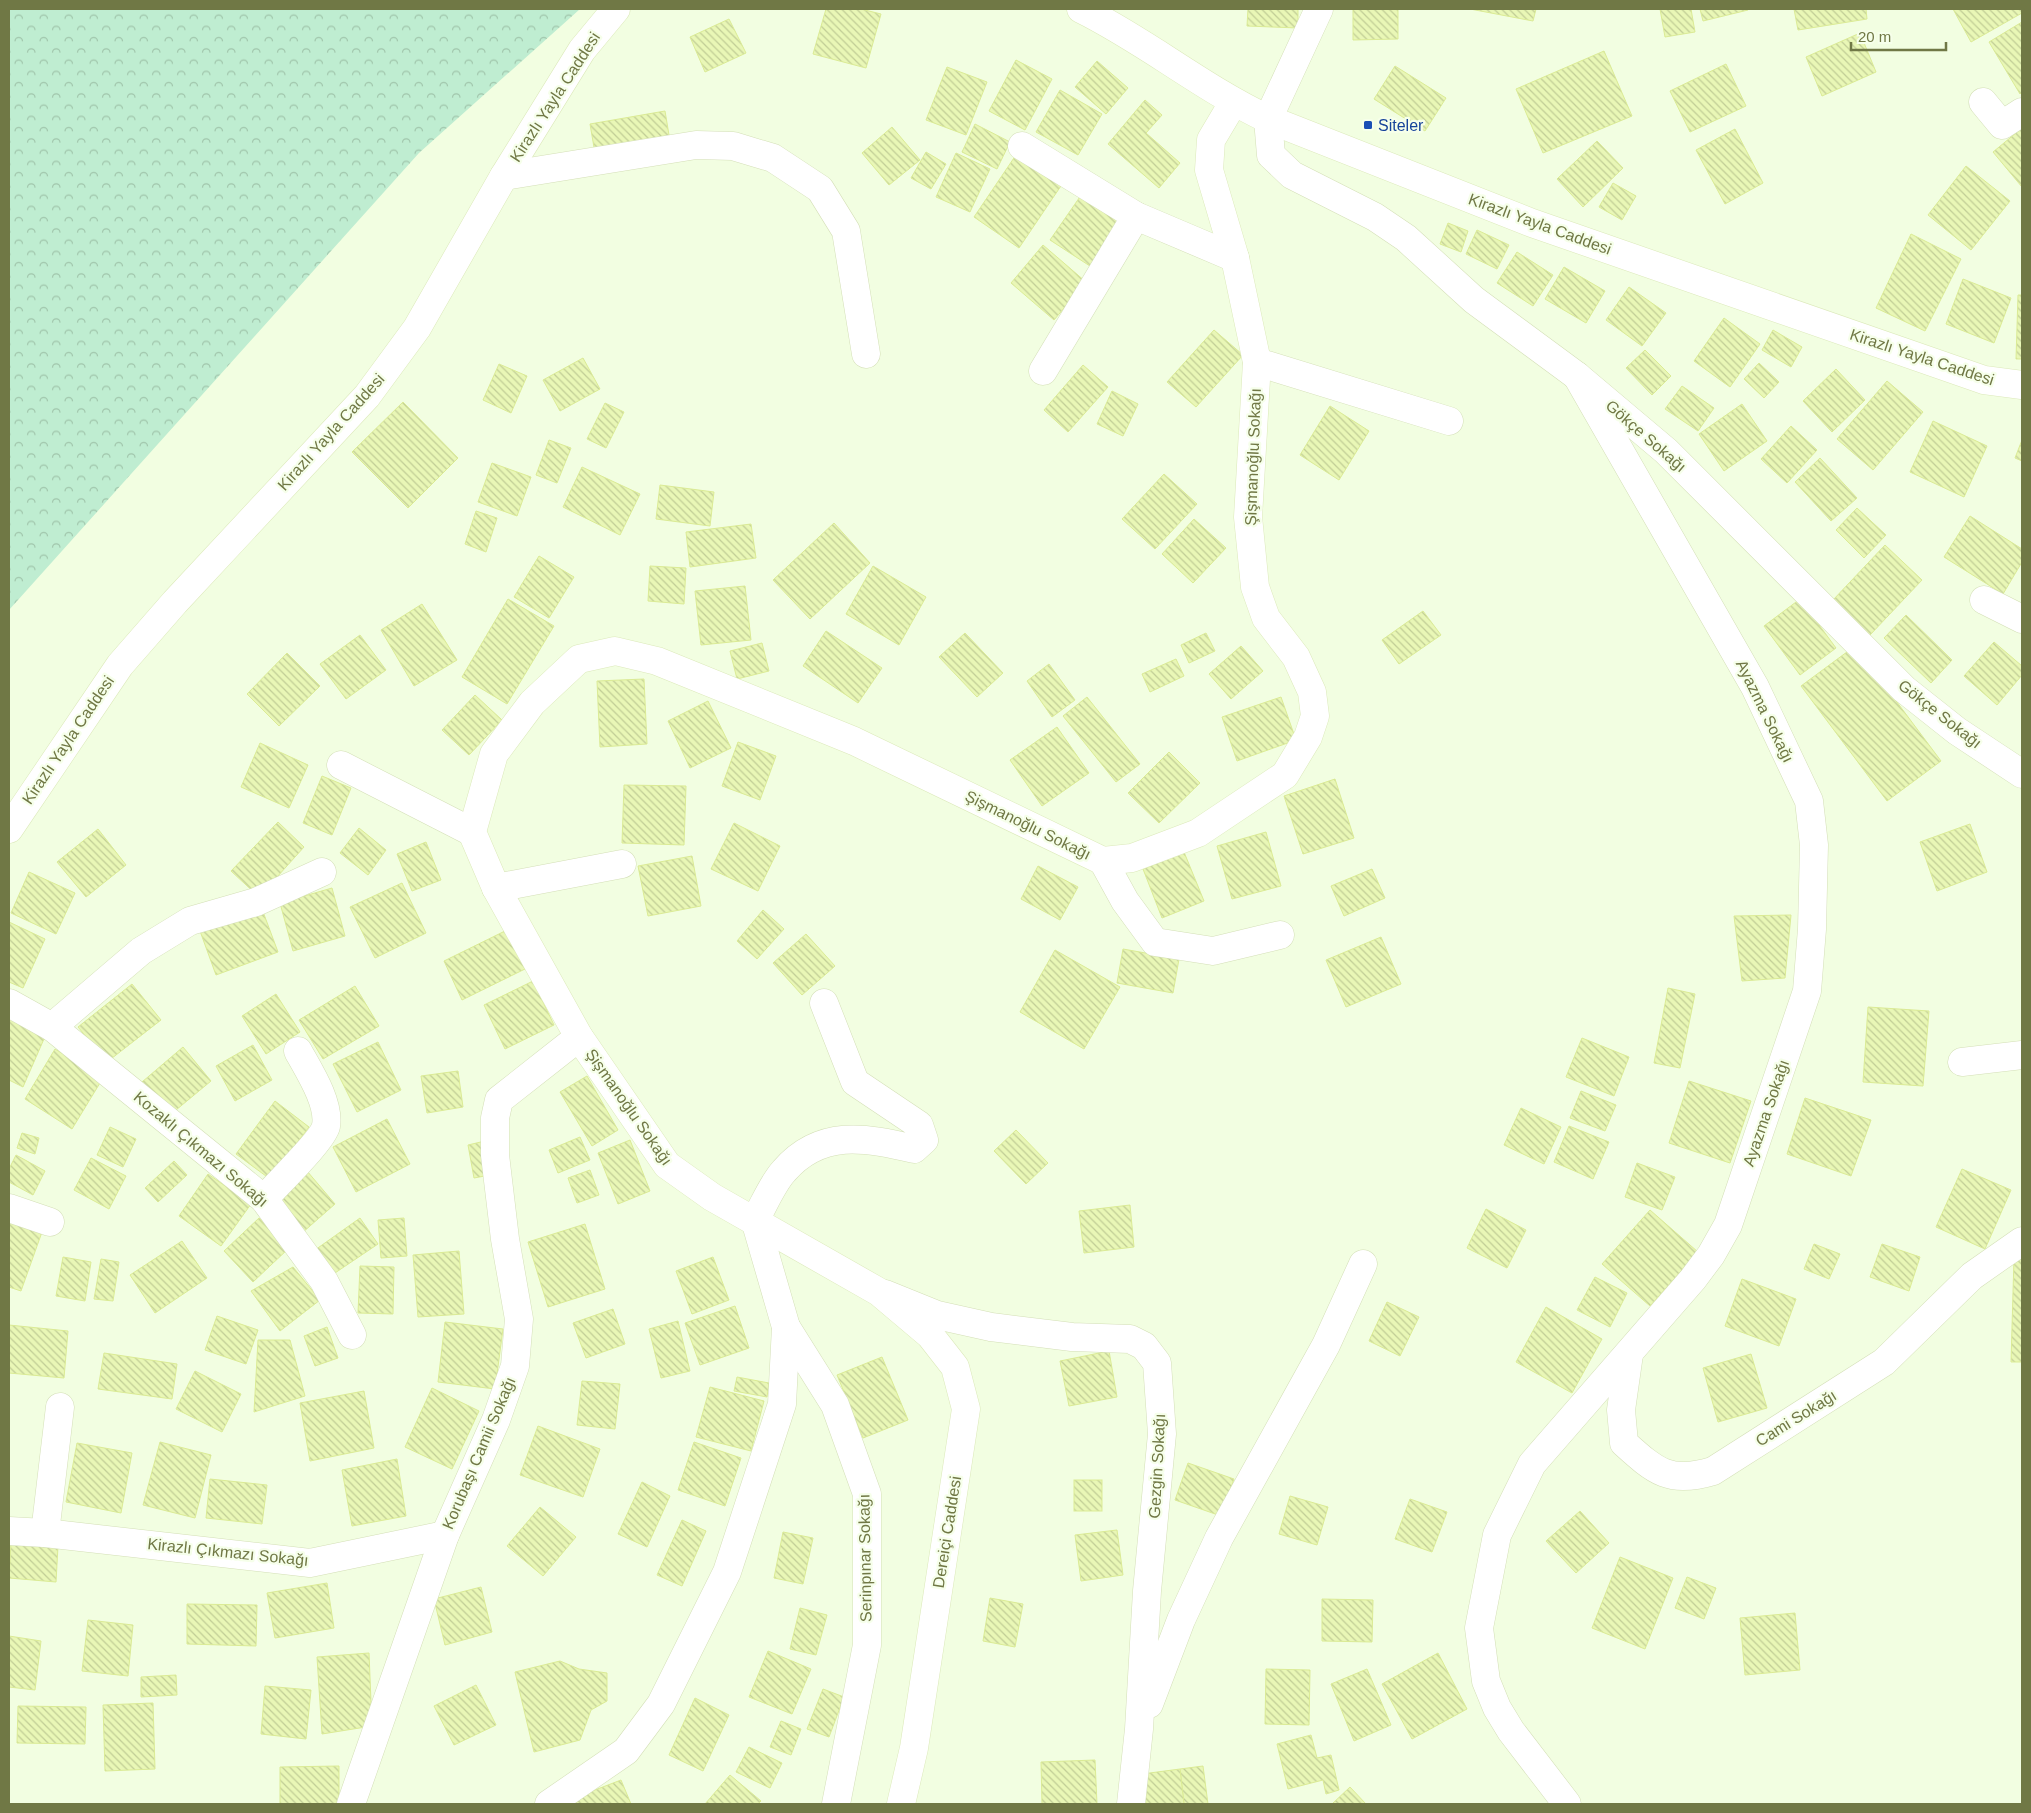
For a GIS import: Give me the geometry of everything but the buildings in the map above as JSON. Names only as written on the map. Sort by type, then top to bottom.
[{"type":"street","name":"Kirazlı Yayla Caddesi","points":[[9,829],[120,665],[175,602],[367,396],[417,328],[504,176],[582,50],[616,9]]},
{"type":"street","name":"Kirazlı Yayla Caddesi","points":[[1081,9],[1109,23],[1233,102],[1268,119],[1532,224],[1984,380],[2022,385]]},
{"type":"street","points":[[1268,119],[1319,9]]},
{"type":"street","name":"Şişmanoğlu Sokağı","points":[[879,1292],[712,1197],[667,1165],[579,1036],[496,888],[472,832],[494,754],[532,703],[579,659],[615,651],[657,661],[854,741],[1103,861],[1132,858],[1198,833],[1285,775],[1308,738],[1315,716],[1312,692],[1296,657],[1266,618],[1255,587],[1248,517],[1257,362],[1235,258],[1209,170],[1211,140],[1233,102]]},
{"type":"street","points":[[1983,102],[2002,125],[2022,112]]},
{"type":"street","name":"Gökçe Sokağı","points":[[1268,119],[1271,155],[1292,175],[1375,217],[1406,238],[1474,300],[1577,376],[1666,451],[1904,689],[1958,731],[2022,774]]},
{"type":"street","points":[[504,176],[696,145],[733,146],[773,158],[820,189],[846,230],[866,354]]},
{"type":"street","points":[[1022,146],[1136,216],[1235,258]]},
{"type":"street","points":[[1043,371],[1136,216]]},
{"type":"street","points":[[1257,362],[1449,421]]},
{"type":"street","name":"Ayazma Sokağı","points":[[1567,1804],[1511,1731],[1497,1708],[1486,1681],[1479,1628],[1497,1535],[1532,1464],[1699,1271],[1711,1255],[1728,1225],[1807,991],[1812,929],[1814,845],[1809,801],[1755,687],[1577,376]]},
{"type":"street","points":[[1984,600],[2022,618]]},
{"type":"street","points":[[341,765],[472,832]]},
{"type":"street","points":[[1103,861],[1124,901],[1155,942],[1213,950],[1280,935]]},
{"type":"street","points":[[496,888],[622,864]]},
{"type":"street","points":[[52,1027],[141,951],[190,921],[256,902],[322,872]]},
{"type":"street","name":"Kozaklı Çıkmazı Sokağı","points":[[9,1003],[52,1027],[264,1199],[324,1281],[352,1335]]},
{"type":"street","points":[[549,1804],[626,1751],[661,1704],[723,1581],[761,1474],[782,1404],[786,1327],[755,1220],[782,1172],[800,1154],[833,1140],[876,1139],[914,1149],[924,1140],[919,1125],[855,1082],[824,1004]]},
{"type":"street","name":"Korubaşı Camii Sokağı","points":[[351,1804],[445,1535],[496,1420],[516,1366],[519,1319],[505,1239],[495,1155],[495,1118],[499,1100],[579,1036]]},
{"type":"street","points":[[264,1199],[318,1140],[325,1128],[326,1117],[316,1084],[298,1051]]},
{"type":"street","points":[[1962,1062],[2022,1055]]},
{"type":"street","points":[[9,1208],[50,1222]]},
{"type":"street","name":"Cami Sokağı","points":[[1629,1354],[1621,1410],[1624,1443],[1645,1462],[1671,1477],[1692,1477],[1713,1471],[1884,1362],[1972,1276],[2022,1241]]},
{"type":"street","points":[[1139,1729],[1181,1620],[1219,1538],[1326,1345],[1363,1264]]},
{"type":"street","name":"Gezgin Sokağı","points":[[879,1292],[937,1315],[991,1327],[1072,1337],[1130,1338],[1144,1346],[1158,1362],[1162,1434],[1147,1591],[1139,1729],[1131,1804]]},
{"type":"street","name":"Dereiçi Caddesi","points":[[879,1292],[930,1335],[955,1367],[966,1409],[914,1748],[901,1804]]},
{"type":"street","name":"Serinpınar Sokağı","points":[[786,1327],[835,1405],[866,1494],[867,1645],[836,1804]]},
{"type":"street","points":[[45,1533],[60,1407]]},
{"type":"street","name":"Kirazlı Çıkmazı Sokağı","points":[[9,1531],[45,1533],[310,1562],[445,1535]]},
{"type":"green space","points":[[9,9],[580,9],[419,153],[9,610]]},
{"type":"place","name":"Siteler","points":[[1368,125]]}]
